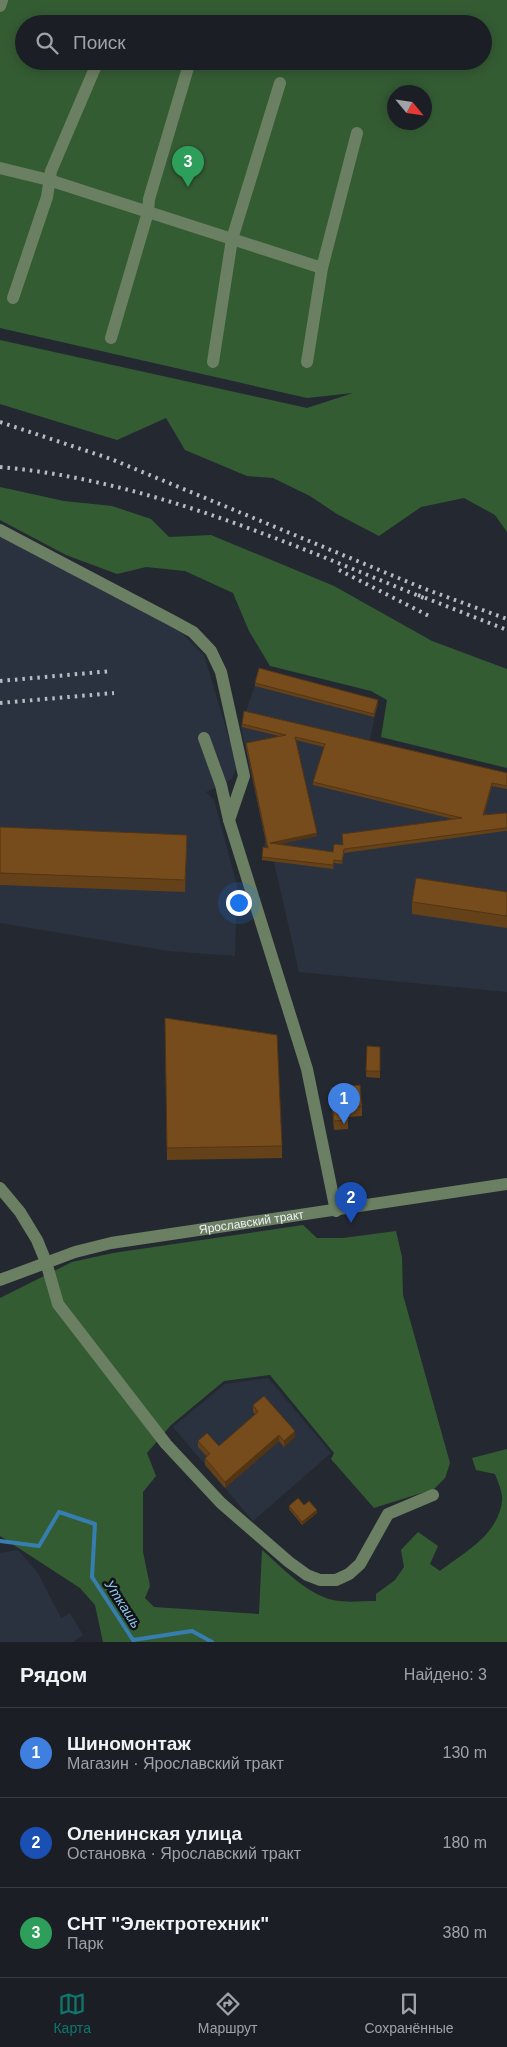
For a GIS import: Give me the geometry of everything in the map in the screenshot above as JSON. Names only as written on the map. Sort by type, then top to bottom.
[{"type":"street","points":[[0,6],[2,0]]},
{"type":"street","points":[[14,298],[47,198],[51,171],[94,70]]},
{"type":"street","points":[[112,338],[148,212],[149,199],[187,70]]},
{"type":"street","points":[[213,362],[232,239],[280,83]]},
{"type":"street","points":[[307,362],[322,268],[358,133]]},
{"type":"street","points":[[0,168],[49,180],[322,268]]},
{"type":"street","points":[[0,530],[173,621],[192,632],[211,651],[221,672],[244,776],[229,820]]},
{"type":"street","points":[[204,738],[221,785],[229,820],[307,1069],[336,1211]]},
{"type":"street","name":"Ярославский тракт","points":[[0,1280],[46,1262],[111,1243],[336,1211],[507,1184]]},
{"type":"street","points":[[0,1188],[20,1212],[46,1262],[58,1304],[166,1444],[221,1503],[289,1562],[307,1575],[320,1580],[336,1580],[349,1574],[360,1564],[388,1514],[434,1495]]},
{"type":"shaded area","points":[[0,536],[177,629],[204,655],[237,765],[232,779],[206,792],[214,800],[237,885],[235,956],[168,951],[0,923]]},
{"type":"shaded area","points":[[259,672],[378,703],[369,743],[507,776],[507,992],[299,972],[274,862],[262,860],[265,839],[241,727]]},
{"type":"shaded area","points":[[268,1378],[331,1453],[253,1521],[173,1427],[225,1384]]},
{"type":"shaded area","points":[[18,1550],[38,1573],[61,1618],[70,1613],[83,1635],[73,1642],[0,1642],[0,1553]]},
{"type":"green space","points":[[0,0],[507,0],[507,532],[495,515],[464,498],[421,507],[379,536],[337,514],[310,496],[273,478],[247,476],[185,450],[166,418],[117,440],[0,404],[0,340],[307,408],[353,393],[307,398],[0,328]]},
{"type":"green space","points":[[0,487],[64,501],[112,506],[151,519],[169,537],[211,535],[334,586],[432,641],[507,669],[507,768],[381,737],[387,700],[371,691],[270,666],[249,631],[233,593],[185,571],[146,567],[117,574],[66,555],[0,520]]},
{"type":"green space","points":[[303,1225],[317,1238],[343,1238],[396,1231],[402,1257],[403,1295],[450,1463],[445,1478],[434,1489],[374,1508],[331,1459],[334,1453],[270,1375],[224,1381],[171,1425],[147,1453],[156,1476],[143,1492],[143,1552],[150,1586],[145,1598],[154,1607],[259,1614],[262,1550],[304,1586],[323,1597],[343,1601],[376,1601],[376,1594],[395,1580],[404,1567],[401,1550],[418,1532],[438,1546],[430,1564],[440,1571],[479,1542],[487,1533],[499,1513],[502,1495],[495,1474],[476,1470],[472,1458],[507,1449],[507,1642],[103,1642],[95,1605],[80,1588],[0,1536],[0,1298],[72,1262],[113,1253]]},
{"type":"building","points":[[259,668],[378,700],[374,714],[255,683]]},
{"type":"building","points":[[244,711],[507,773],[507,786],[492,783],[483,815],[507,813],[507,828],[344,849],[342,861],[334,860],[333,865],[262,857],[263,847],[268,848],[246,743],[286,735],[242,724]],"holes":[[[295,737],[325,744],[313,782],[462,818],[342,834],[343,845],[334,844],[333,852],[270,843],[317,833]]]},
{"type":"building","points":[[0,827],[187,835],[185,880],[0,873]]},
{"type":"building","points":[[416,878],[507,892],[507,916],[412,902]]},
{"type":"building","points":[[165,1018],[277,1035],[282,1146],[167,1148]]},
{"type":"building","points":[[367,1046],[380,1047],[380,1071],[366,1071]]},
{"type":"building","points":[[360,1085],[362,1106],[347,1108],[348,1120],[334,1121],[331,1088]]},
{"type":"building","points":[[264,1396],[295,1431],[284,1441],[279,1435],[225,1482],[205,1458],[210,1454],[198,1441],[207,1433],[219,1446],[258,1412],[253,1405]]},
{"type":"building","points":[[298,1498],[304,1505],[309,1501],[317,1510],[302,1522],[289,1506]]},
{"type":"waterway","name":"Уткашь","points":[[0,1541],[39,1546],[59,1512],[95,1524],[92,1577],[133,1640],[192,1631],[212,1642]]},
{"type":"railway","points":[[0,422],[111,459],[425,589],[507,619]]},
{"type":"railway","points":[[0,467],[55,474],[110,485],[163,500],[269,536],[424,598]]},
{"type":"railway","points":[[339,570],[431,617]]},
{"type":"railway","points":[[418,595],[507,630]]},
{"type":"railway","points":[[0,681],[112,671]]},
{"type":"railway","points":[[0,703],[114,693]]},
{"type":"place","name":"СНТ \"Электротехник\"","points":[[188,187]]},
{"type":"place","name":"Шиномонтаж","points":[[344,1124]]},
{"type":"place","name":"Оленинская улица","points":[[351,1223]]}]
